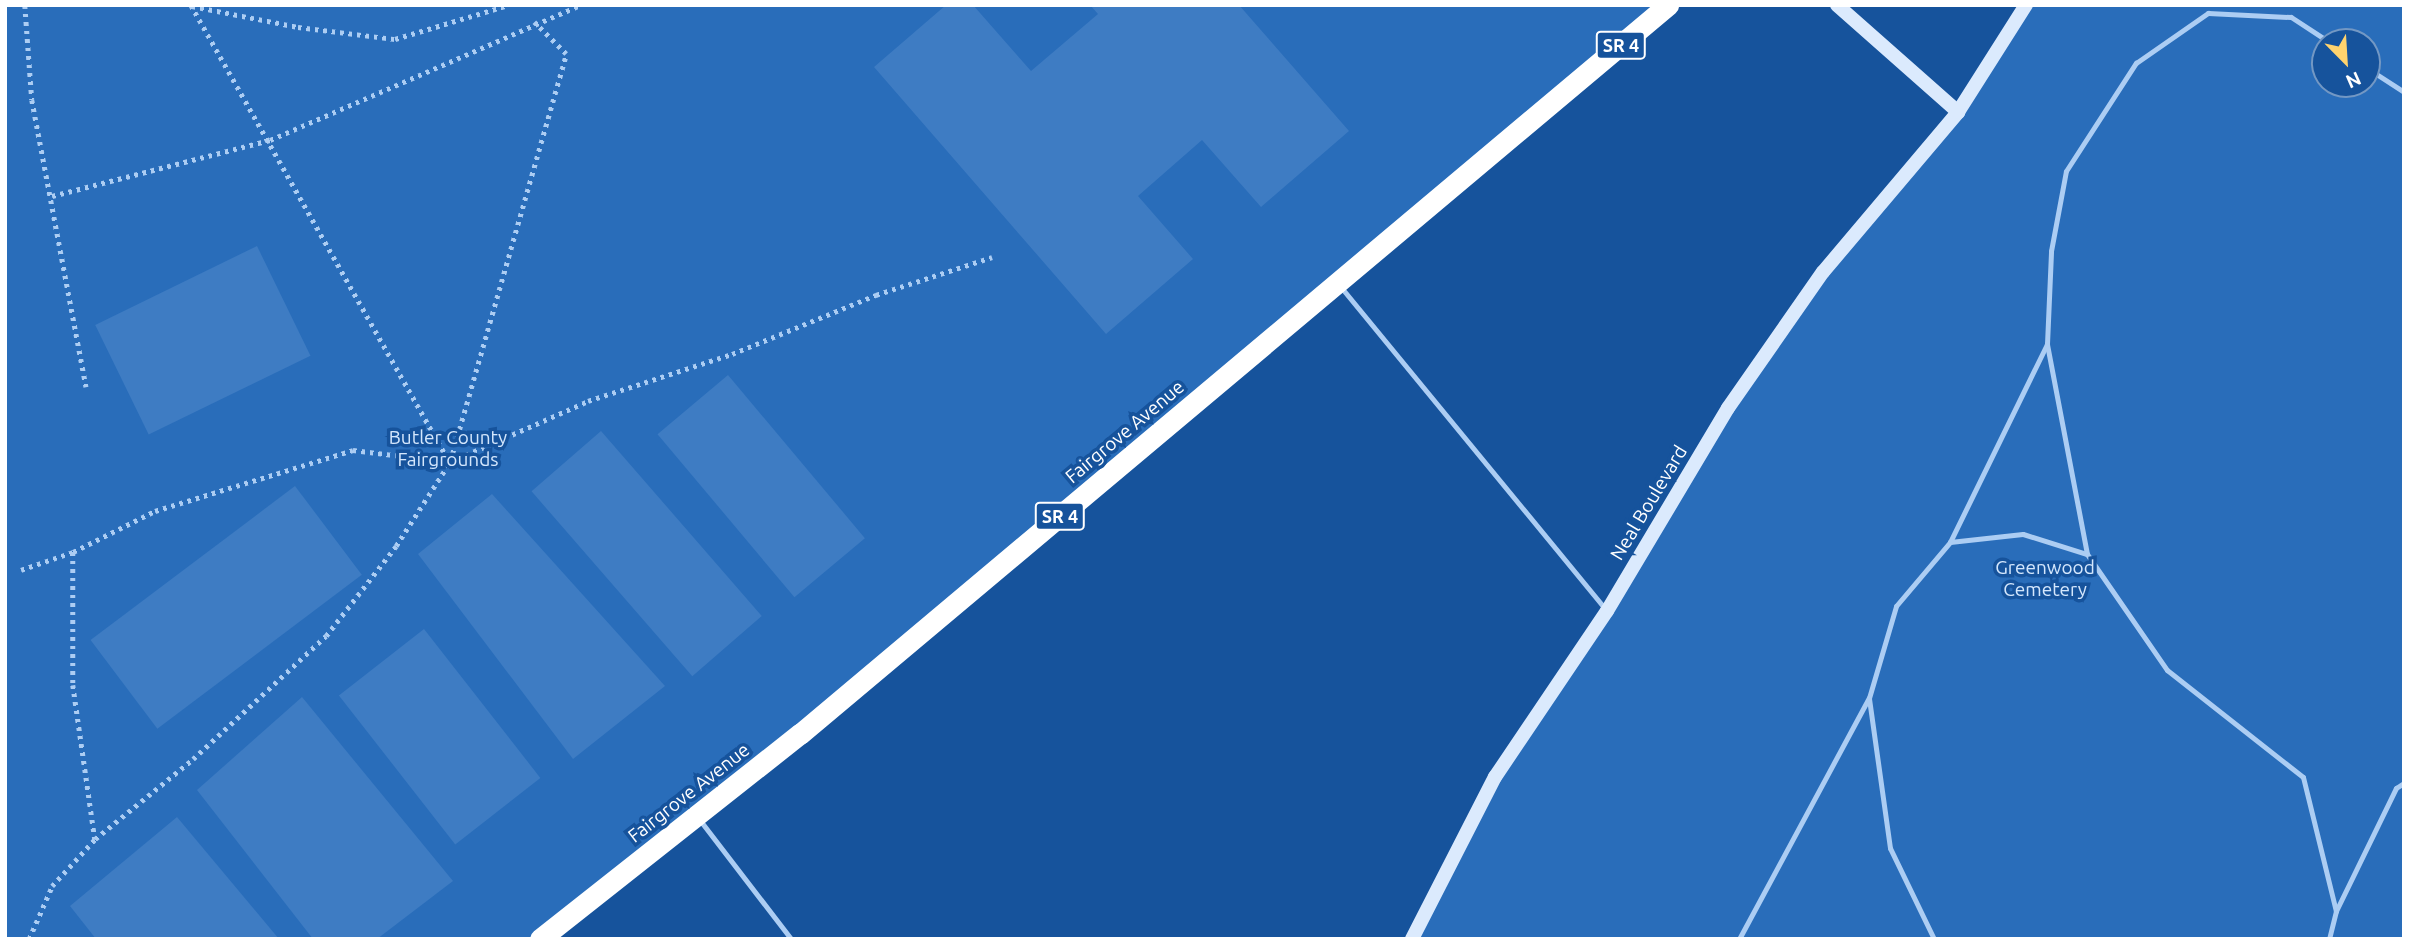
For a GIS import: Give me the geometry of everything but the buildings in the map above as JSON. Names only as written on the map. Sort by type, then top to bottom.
[{"type":"highway","name":"Fairgrove Avenue","points":[[540,939],[696,816],[1668,5]]},
{"type":"street","points":[[1837,5],[1958,112]]},
{"type":"street","name":"Neal Boulevard","points":[[1412,939],[1495,776],[1606,611],[1728,408],[1823,272],[1958,112],[2026,5]]},
{"type":"lane","points":[[2311,30],[2291,16],[2208,13],[2136,63],[2066,171],[2051,251],[2047,344],[2087,554],[2167,670],[2303,777],[2336,911]]},
{"type":"lane","points":[[2381,77],[2404,92]]},
{"type":"lane","points":[[1337,283],[1606,611]]},
{"type":"lane","points":[[1739,939],[1868,698],[1896,606],[1950,542],[2047,344]]},
{"type":"lane","points":[[1950,542],[2023,534],[2087,554]]},
{"type":"lane","points":[[1868,698],[1890,848],[1934,939]]},
{"type":"lane","points":[[2329,939],[2336,911],[2396,788],[2404,783]]},
{"type":"lane","points":[[696,816],[791,939]]},
{"type":"path","points":[[25,5],[32,100],[86,387]]},
{"type":"path","points":[[191,6],[298,27],[395,39],[508,5]]},
{"type":"path","points":[[52,196],[270,140],[534,22],[580,5]]},
{"type":"path","points":[[191,6],[270,140],[450,462]]},
{"type":"path","points":[[29,939],[52,886],[95,839],[192,759],[326,636],[396,545],[450,462],[566,54],[534,22]]},
{"type":"path","points":[[21,570],[73,552],[155,511],[353,450],[450,462],[588,401],[732,354],[876,295],[992,257]]},
{"type":"path","points":[[73,552],[72,685],[95,839]]},
{"type":"green space","name":"Butler County Fairgrounds","points":[[5,5],[1668,5],[540,939],[5,939]]},
{"type":"green space","name":"Greenwood Cemetery","points":[[2026,5],[2404,5],[2404,939],[1412,939],[1495,777],[1823,272],[1958,112]]}]
